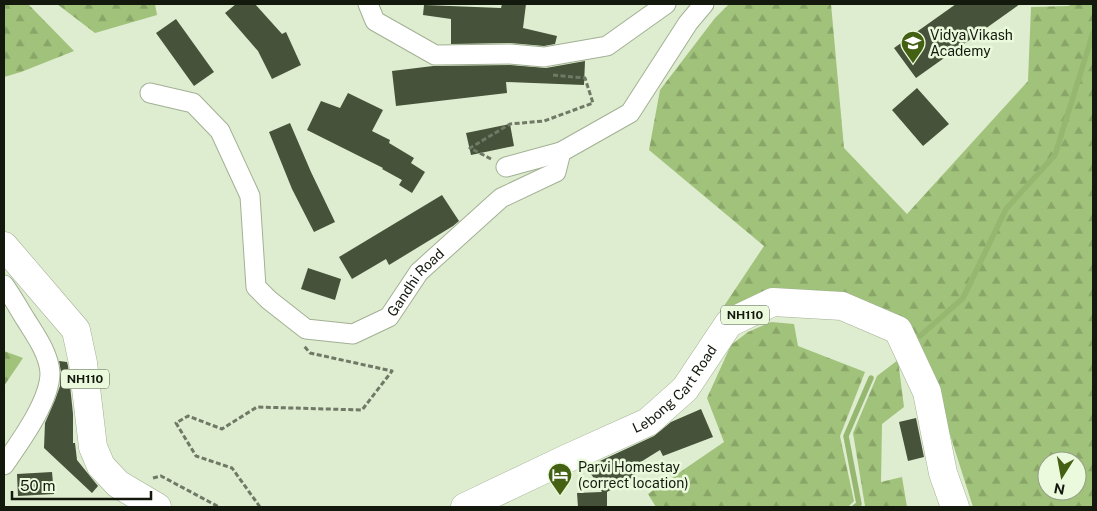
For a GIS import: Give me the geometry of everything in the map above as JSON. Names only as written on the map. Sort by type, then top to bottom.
[{"type":"highway","name":"NH110","points":[[4,246],[76,330],[83,363],[93,447],[101,466],[118,484],[157,507]]},
{"type":"highway","name":"Lebong Cart Road","points":[[465,507],[566,458],[648,422],[685,389],[729,323],[773,302],[842,306],[898,330],[928,392],[944,473],[955,507]]},
{"type":"street","points":[[368,4],[375,21],[435,55],[510,54],[544,57],[607,46],[666,4]]},
{"type":"street","points":[[506,167],[561,152],[630,113],[688,23],[704,4]]},
{"type":"street","name":"Gandhi Road","points":[[150,93],[193,103],[220,131],[250,196],[256,287],[269,300],[306,329],[353,334],[389,317],[419,272],[501,198],[556,172],[561,152]]},
{"type":"street","points":[[4,285],[40,343],[46,355],[50,373],[47,389],[39,410],[4,464]]},
{"type":"path","points":[[506,167],[470,148],[510,124],[544,121],[593,103],[585,78],[546,75]]},
{"type":"path","points":[[260,507],[232,468],[196,456],[176,423],[188,416],[222,428],[257,407],[362,410],[392,371],[310,353],[304,346]]},
{"type":"green space","points":[[4,4],[28,4],[74,51],[4,77]]},
{"type":"green space","points":[[57,4],[155,4],[157,15],[95,33]]},
{"type":"green space","points":[[729,4],[831,4],[844,148],[907,214],[1028,81],[1031,7],[1093,4],[1093,507],[973,507],[931,375],[904,324],[760,293],[710,327],[764,246],[649,150],[660,90],[715,18]]},
{"type":"green space","points":[[771,322],[794,324],[798,346],[865,372],[840,436],[854,501],[848,507],[656,507],[648,494],[724,442],[707,398],[731,345],[748,332]]},
{"type":"green space","points":[[4,351],[23,358],[4,386]]},
{"type":"green space","points":[[898,360],[904,407],[882,424],[881,482],[902,477],[907,507],[864,507],[853,433],[877,376]]},
{"type":"building","points":[[236,4],[255,4],[282,34],[286,32],[301,65],[272,79],[258,51],[225,13]]},
{"type":"building","points":[[502,4],[526,4],[523,28],[557,36],[555,44],[544,46],[510,43],[451,44],[451,19],[423,15],[424,5],[501,8]]},
{"type":"building","points":[[956,4],[1020,4],[916,78],[894,48]]},
{"type":"building","points":[[176,19],[214,72],[194,86],[156,33]]},
{"type":"building","points":[[585,61],[584,85],[506,82],[507,93],[396,106],[392,71],[433,66],[510,65],[546,68]]},
{"type":"building","points":[[917,88],[949,124],[923,146],[892,110]]},
{"type":"building","points":[[348,93],[383,110],[372,131],[390,140],[389,143],[414,158],[411,163],[425,172],[412,193],[399,185],[402,180],[383,168],[307,130],[321,101],[340,108]]},
{"type":"building","points":[[290,123],[335,222],[314,232],[292,189],[269,132]]},
{"type":"building","points":[[510,124],[514,146],[471,155],[466,133]]},
{"type":"building","points":[[442,195],[459,221],[389,265],[386,259],[352,279],[339,257]]},
{"type":"building","points":[[308,268],[341,279],[335,300],[301,289]]},
{"type":"building","points":[[59,361],[67,362],[68,366],[73,414],[73,443],[75,443],[77,460],[98,486],[92,493],[44,448],[45,423],[60,386],[61,372]]},
{"type":"building","points":[[701,409],[713,437],[663,456],[660,450],[631,468],[636,476],[607,492],[607,507],[578,507],[577,493],[602,492],[587,467],[654,436],[671,422]]},
{"type":"building","points":[[916,418],[924,457],[908,461],[899,422]]},
{"type":"building","points":[[52,472],[54,494],[18,496],[17,474]]},
{"type":"waterway","points":[[920,336],[963,298],[1006,209],[1055,155],[1093,33]]},
{"type":"waterway","points":[[855,507],[859,504],[846,436],[871,378]]},
{"type":"place","name":"Vidya Vikash Academy","points":[[913,64]]},
{"type":"place","name":"Parvi Homestay (correct location)","points":[[560,496]]}]
